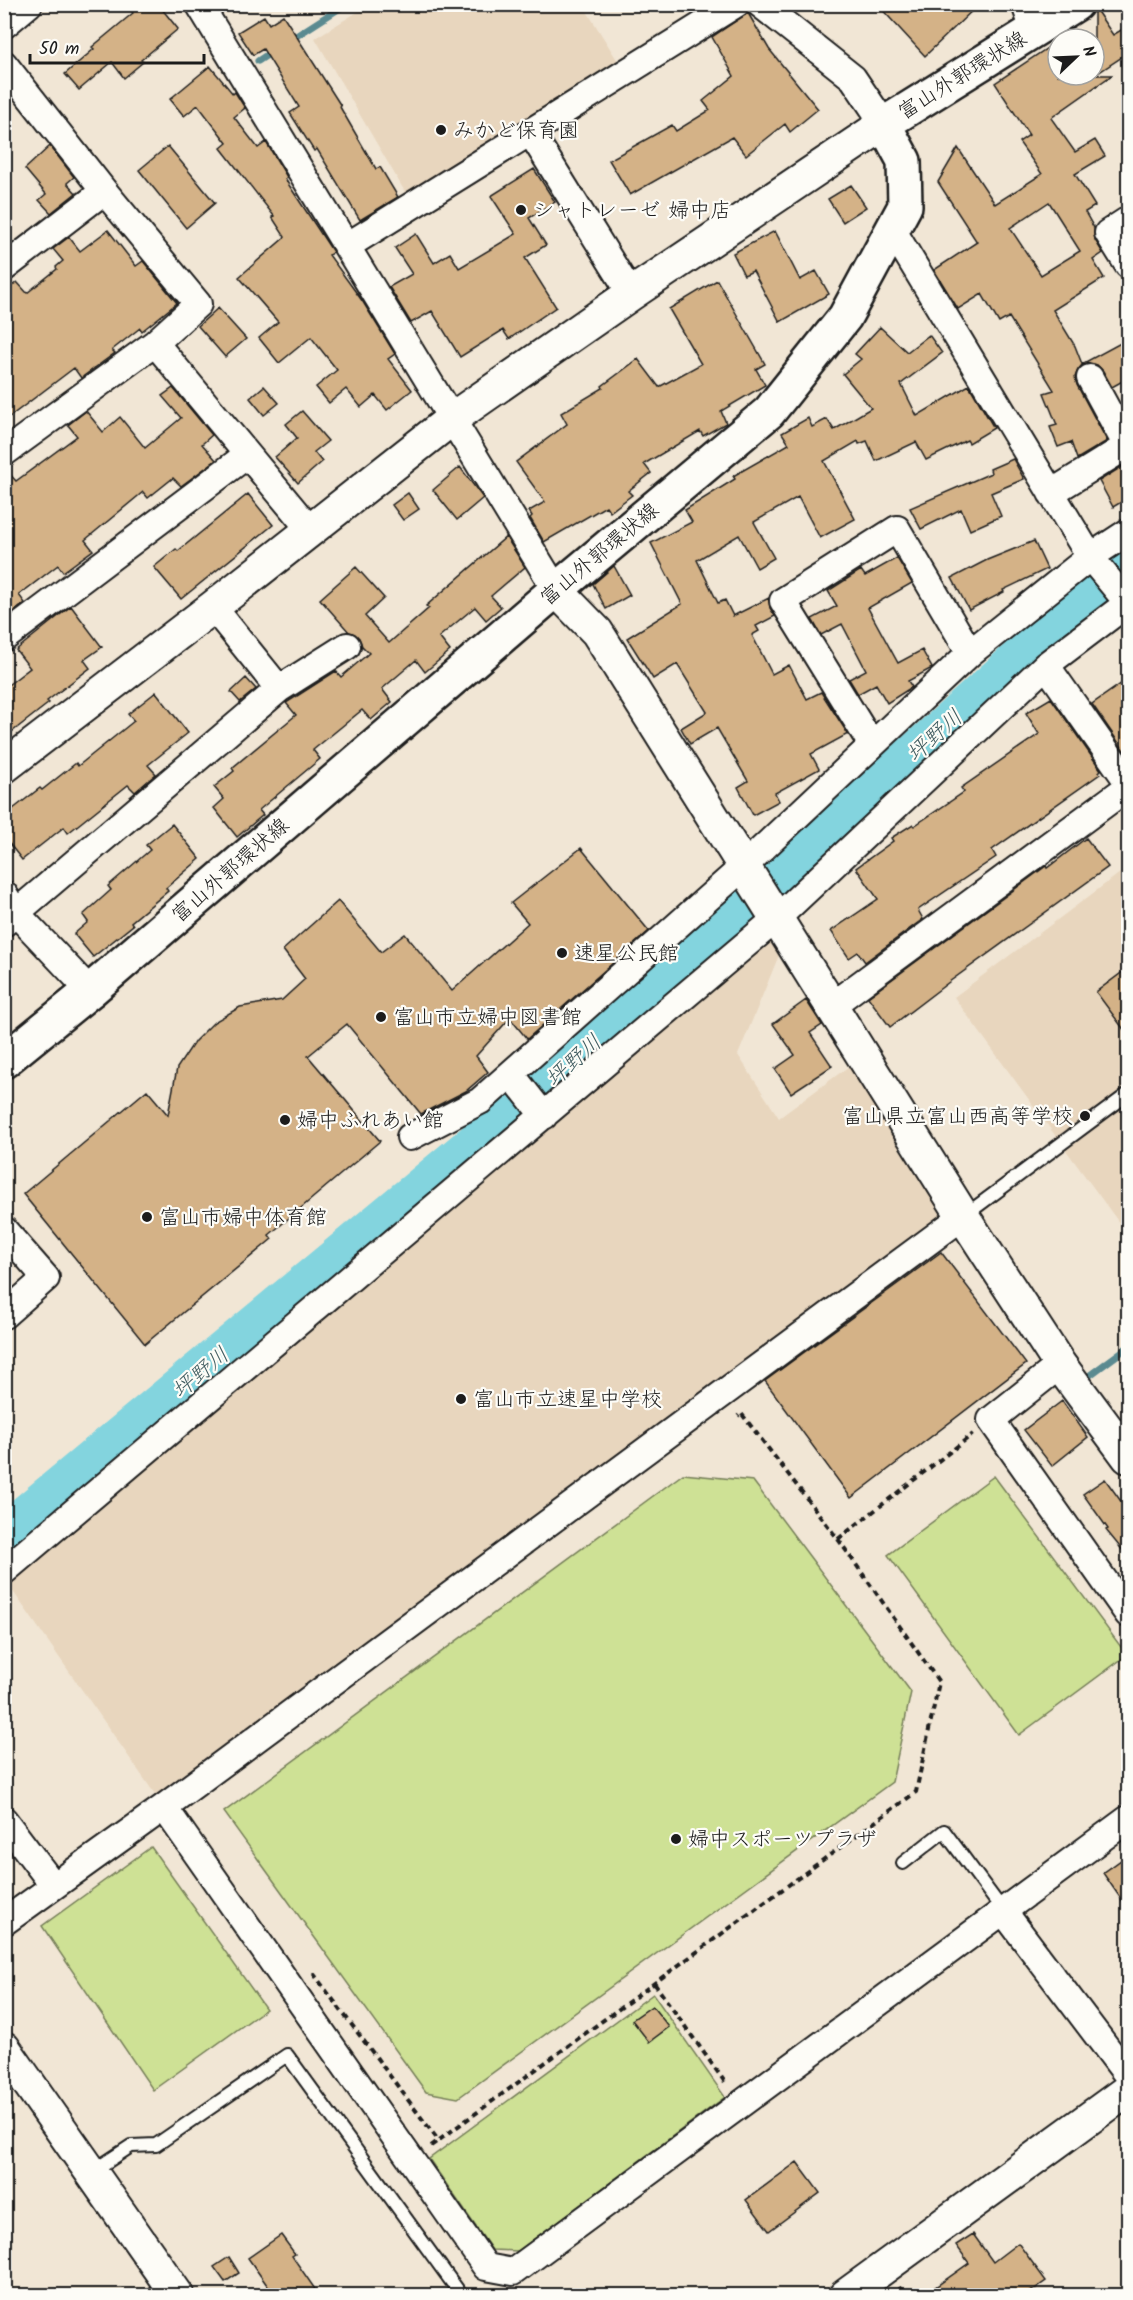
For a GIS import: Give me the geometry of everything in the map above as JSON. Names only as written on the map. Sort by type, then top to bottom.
[{"type":"main road","name":"富山外郭環状線","points":[[4,1061],[90,991],[556,590],[769,412],[845,317],[904,206],[904,161],[884,124],[1029,18],[1076,4]]},
{"type":"street","points":[[4,25],[29,4]]},
{"type":"street","points":[[200,4],[556,590],[597,632],[963,1216],[1060,1365],[1128,1457]]},
{"type":"street","points":[[347,246],[736,4]]},
{"type":"street","points":[[4,767],[213,608],[453,418],[631,294],[884,124],[853,78],[760,4]]},
{"type":"street","points":[[4,64],[104,191],[198,304],[155,342],[4,453]]},
{"type":"street","points":[[531,133],[631,294]]},
{"type":"street","points":[[4,268],[104,191]]},
{"type":"street","points":[[1128,220],[1108,232],[1128,265]]},
{"type":"street","points":[[4,1571],[776,919],[1046,665],[1128,603],[1090,557],[892,230]]},
{"type":"street","points":[[155,342],[311,531]]},
{"type":"street","points":[[1052,493],[1127,446],[1090,378]]},
{"type":"street","points":[[4,638],[247,455]]},
{"type":"street","points":[[872,745],[783,601],[897,529],[970,653]]},
{"type":"street","points":[[410,1137],[480,1101],[743,867],[970,653],[1090,557],[1128,532]]},
{"type":"street","points":[[213,608],[279,689]]},
{"type":"street","points":[[90,991],[8,910],[279,689],[347,646]]},
{"type":"street","points":[[1046,665],[1128,782]]},
{"type":"street","points":[[831,1006],[1128,787]]},
{"type":"street","points":[[511,1074],[544,1116]]},
{"type":"street","points":[[4,1922],[164,1807],[963,1216]]},
{"type":"street","points":[[4,1230],[46,1278],[4,1315]]},
{"type":"street","points":[[1060,1365],[991,1420],[1128,1614]]},
{"type":"street","points":[[164,1807],[486,2267],[513,2272],[1128,1819]]},
{"type":"street","points":[[4,1820],[54,1886]]},
{"type":"street","points":[[1004,1912],[1128,2076]]},
{"type":"street","points":[[4,2048],[178,2295]]},
{"type":"street","points":[[845,2295],[1128,2090]]},
{"type":"lane","points":[[963,1216],[1128,1094]]},
{"type":"lane","points":[[903,1863],[944,1831],[1004,1912]]},
{"type":"lane","points":[[92,2172],[131,2146],[156,2145],[287,2055],[462,2295]]},
{"type":"path","points":[[412,2162],[438,2140],[916,1792],[939,1682],[838,1539],[741,1413],[732,1420]]},
{"type":"path","points":[[838,1539],[991,1420]]},
{"type":"path","points":[[308,1967],[438,2140]]},
{"type":"path","points":[[654,1983],[741,2104]]},
{"type":"shaded area","name":"みかど保育園","points":[[369,5],[583,5],[619,63],[408,197],[315,38]]},
{"type":"shaded area","name":"富山県立富山西高等学校","points":[[1128,867],[1128,1235],[954,997]]},
{"type":"shaded area","name":"富山市立速星中学校","points":[[766,935],[779,955],[738,1055],[779,1118],[852,1064],[952,1219],[157,1797],[5,1580]]},
{"type":"green space","points":[[683,1474],[753,1481],[911,1692],[892,1782],[458,2098],[426,2092],[224,1812]]},
{"type":"green space","points":[[994,1476],[1127,1655],[1019,1735],[888,1555]]},
{"type":"green space","points":[[151,1847],[266,2009],[153,2090],[42,1926]]},
{"type":"green space","points":[[653,1994],[725,2097],[518,2251],[492,2250],[429,2159]]},
{"type":"building","points":[[126,4],[158,4],[178,29],[141,60],[143,62],[124,78],[112,62],[79,90],[65,74],[94,49],[92,47],[133,13]]},
{"type":"building","points":[[877,4],[979,4],[925,56]]},
{"type":"building","points":[[1094,7],[1113,35],[1128,26],[1128,53],[1106,68],[1106,27],[1094,27]]},
{"type":"building","points":[[748,13],[769,49],[818,109],[790,132],[785,124],[746,155],[732,137],[630,195],[609,160],[672,125],[676,131],[710,110],[703,101],[734,76],[712,37]]},
{"type":"building","points":[[283,15],[341,106],[376,169],[380,167],[398,197],[360,220],[317,149],[314,151],[290,113],[299,107],[263,49],[253,55],[238,32],[264,16],[269,24]]},
{"type":"building","points":[[1046,49],[1046,87],[1095,87],[1051,118],[1075,152],[1095,140],[1105,156],[1075,174],[1095,206],[1085,212],[1094,228],[1095,240],[1103,253],[1093,260],[1104,278],[1053,310],[1075,346],[1082,364],[1128,339],[1128,378],[1112,387],[1097,365],[1090,363],[1082,365],[1078,370],[1075,377],[1077,385],[1107,441],[1077,459],[1071,442],[1058,447],[1050,427],[1057,425],[1044,393],[1054,390],[1009,317],[999,323],[982,294],[958,309],[934,270],[977,242],[938,182],[958,148],[995,204],[1042,174],[1019,142],[1029,135],[995,83]],"holes":[[[1049,202],[1080,251],[1041,275],[1010,228]]]},
{"type":"building","points":[[210,66],[233,94],[235,92],[245,108],[234,117],[258,148],[266,142],[287,177],[285,179],[333,252],[329,255],[363,302],[395,354],[388,359],[412,390],[387,410],[375,395],[361,407],[346,389],[329,403],[316,387],[337,370],[311,337],[279,363],[259,338],[278,322],[239,277],[285,237],[272,217],[274,216],[221,148],[227,143],[198,105],[184,116],[170,99]]},
{"type":"building","points":[[50,146],[74,177],[67,183],[76,193],[51,213],[39,200],[46,194],[25,169]]},
{"type":"building","points":[[168,146],[215,203],[186,228],[139,170]]},
{"type":"building","points":[[534,169],[555,202],[529,218],[546,245],[525,258],[556,307],[509,339],[503,330],[460,357],[432,311],[411,323],[389,287],[412,274],[395,248],[416,234],[434,263],[450,253],[459,268],[516,234],[491,196]]},
{"type":"building","points":[[851,185],[866,207],[843,222],[828,199]]},
{"type":"building","points":[[108,230],[136,266],[143,261],[177,303],[142,331],[140,328],[112,350],[115,353],[81,378],[74,368],[4,421],[4,292],[17,282],[27,293],[57,269],[56,267],[63,261],[53,249],[69,237],[80,251]]},
{"type":"building","points":[[775,231],[800,280],[816,271],[829,294],[780,322],[753,271],[744,275],[733,253]]},
{"type":"building","points":[[717,280],[765,364],[756,369],[765,385],[721,411],[726,423],[703,436],[700,431],[644,464],[651,473],[628,491],[632,495],[610,512],[606,506],[544,542],[530,518],[532,516],[529,511],[545,502],[516,462],[567,424],[561,413],[603,388],[602,386],[638,359],[659,387],[701,364],[669,309]]},
{"type":"building","points":[[218,308],[246,339],[225,357],[198,326]]},
{"type":"building","points":[[880,327],[907,352],[929,335],[942,353],[901,384],[917,416],[969,385],[994,428],[969,443],[967,440],[926,460],[916,442],[876,461],[867,441],[859,444],[858,441],[824,461],[855,519],[820,538],[798,497],[754,522],[774,558],[757,568],[739,535],[697,560],[718,603],[725,600],[733,616],[769,598],[770,608],[775,616],[756,626],[759,631],[752,635],[772,674],[789,665],[807,699],[821,692],[848,734],[811,754],[819,769],[775,793],[779,801],[753,815],[738,787],[748,781],[717,728],[690,744],[681,728],[707,712],[677,664],[653,679],[627,638],[682,604],[651,543],[692,522],[685,510],[735,479],[733,476],[789,444],[782,433],[808,418],[812,427],[827,419],[834,430],[871,408],[843,374],[861,359],[855,354]]},
{"type":"building","points":[[264,386],[279,403],[264,415],[250,398]]},
{"type":"building","points":[[173,388],[212,435],[202,444],[216,460],[181,486],[173,478],[148,498],[143,492],[85,540],[93,550],[63,572],[58,565],[19,595],[25,603],[6,618],[4,468],[16,481],[77,436],[68,425],[86,411],[103,432],[120,417],[145,448],[181,418],[162,396]]},
{"type":"building","points":[[302,411],[328,441],[314,452],[322,462],[298,483],[275,457],[297,438],[286,424]]},
{"type":"building","points":[[1013,459],[1024,479],[991,493],[1001,516],[970,530],[961,509],[921,529],[910,508],[991,473],[990,469]]},
{"type":"building","points":[[1123,466],[1128,477],[1128,498],[1113,507],[1099,481]]},
{"type":"building","points":[[460,467],[483,498],[457,520],[433,490]]},
{"type":"building","points":[[408,493],[419,509],[403,520],[392,505]]},
{"type":"building","points":[[248,494],[273,525],[181,599],[154,567],[176,549],[178,551]]},
{"type":"building","points":[[506,537],[525,567],[491,596],[501,607],[486,620],[475,607],[439,637],[450,651],[425,672],[416,660],[382,689],[392,702],[371,720],[362,710],[313,750],[320,759],[259,810],[263,815],[237,837],[214,808],[224,799],[214,787],[234,771],[232,768],[296,715],[286,703],[336,671],[341,677],[369,653],[362,646],[359,638],[349,632],[320,599],[356,567],[384,598],[365,616],[389,643],[429,608],[426,606]]},
{"type":"building","points":[[1034,541],[1047,569],[1003,590],[1004,592],[969,610],[952,578],[987,560]]},
{"type":"building","points":[[897,558],[912,583],[868,608],[898,663],[922,650],[932,668],[908,681],[912,687],[887,703],[876,684],[858,694],[849,679],[866,670],[842,624],[821,635],[812,619],[837,606],[828,591],[861,570],[865,576]]},
{"type":"building","points":[[614,566],[630,595],[606,609],[593,584]]},
{"type":"building","points":[[71,606],[102,647],[84,660],[90,668],[4,738],[4,688],[30,668],[16,650]]},
{"type":"building","points":[[246,678],[256,689],[240,702],[231,692]]},
{"type":"building","points":[[1128,679],[1128,750],[1125,752],[1092,704]]},
{"type":"building","points":[[156,692],[188,733],[148,765],[156,774],[135,792],[128,785],[68,833],[64,827],[22,860],[4,837],[4,816],[76,763],[78,766],[134,721],[128,714]]},
{"type":"building","points":[[1051,698],[1101,770],[1100,774],[992,850],[996,857],[918,910],[923,919],[865,962],[858,952],[849,958],[831,931],[878,899],[856,868],[893,841],[891,838],[913,824],[914,826],[964,792],[961,788],[1039,734],[1026,713]]},
{"type":"building","points":[[172,824],[200,859],[166,888],[168,891],[131,922],[133,925],[93,957],[74,934],[88,922],[83,915],[111,890],[108,886],[150,850],[146,845]]},
{"type":"building","points":[[1086,838],[1108,867],[890,1027],[868,997]]},
{"type":"building","points":[[581,848],[649,931],[527,1039],[510,1018],[476,1056],[488,1072],[466,1091],[421,1114],[347,1024],[308,1056],[380,1141],[269,1235],[272,1239],[145,1344],[23,1194],[147,1090],[168,1115],[177,1068],[195,1041],[214,1022],[240,1007],[282,1000],[305,979],[283,950],[338,901],[381,952],[405,934],[452,991],[528,923],[511,903]]},
{"type":"building","points":[[1128,968],[1128,1035],[1096,992]]},
{"type":"building","points":[[806,1000],[822,1025],[810,1033],[832,1066],[791,1093],[775,1069],[795,1055],[773,1024]]},
{"type":"building","points":[[941,1252],[1026,1364],[851,1498],[765,1381]]},
{"type":"building","points":[[1062,1401],[1088,1437],[1052,1466],[1024,1430]]},
{"type":"building","points":[[1105,1479],[1128,1511],[1128,1557],[1106,1530],[1108,1529],[1083,1494]]},
{"type":"building","points":[[1128,1855],[1128,1909],[1103,1873]]},
{"type":"building","points":[[652,2006],[669,2027],[649,2042],[632,2020]]},
{"type":"building","points":[[797,2162],[820,2193],[769,2231],[746,2200]]},
{"type":"building","points":[[973,2234],[993,2262],[1018,2243],[1046,2281],[1026,2295],[924,2295],[969,2263],[956,2245]]},
{"type":"building","points":[[281,2235],[295,2254],[292,2256],[319,2295],[274,2295],[248,2258]]},
{"type":"building","points":[[229,2257],[239,2273],[225,2282],[214,2267]]},
{"type":"waterway","points":[[290,40],[346,4]]},
{"type":"waterway","points":[[258,61],[273,51]]},
{"type":"waterway","name":"坪野川","points":[[4,1534],[540,1090],[740,913],[1065,618],[1128,571]]},
{"type":"waterway","points":[[1086,1378],[1128,1347]]},
{"type":"place","name":"みかど保育園","points":[[441,130]]},
{"type":"place","name":"シャトレーゼ 婦中店","points":[[521,210]]},
{"type":"place","name":"速星公民館","points":[[562,953]]},
{"type":"place","name":"富山市立婦中図書館","points":[[381,1017]]},
{"type":"place","name":"富山県立富山西高等学校","points":[[1085,1116]]},
{"type":"place","name":"婦中ふれあい館","points":[[285,1120]]},
{"type":"place","name":"富山市婦中体育館","points":[[147,1217]]},
{"type":"place","name":"富山市立速星中学校","points":[[461,1399]]},
{"type":"place","name":"婦中スポーツプラザ","points":[[676,1839]]}]
